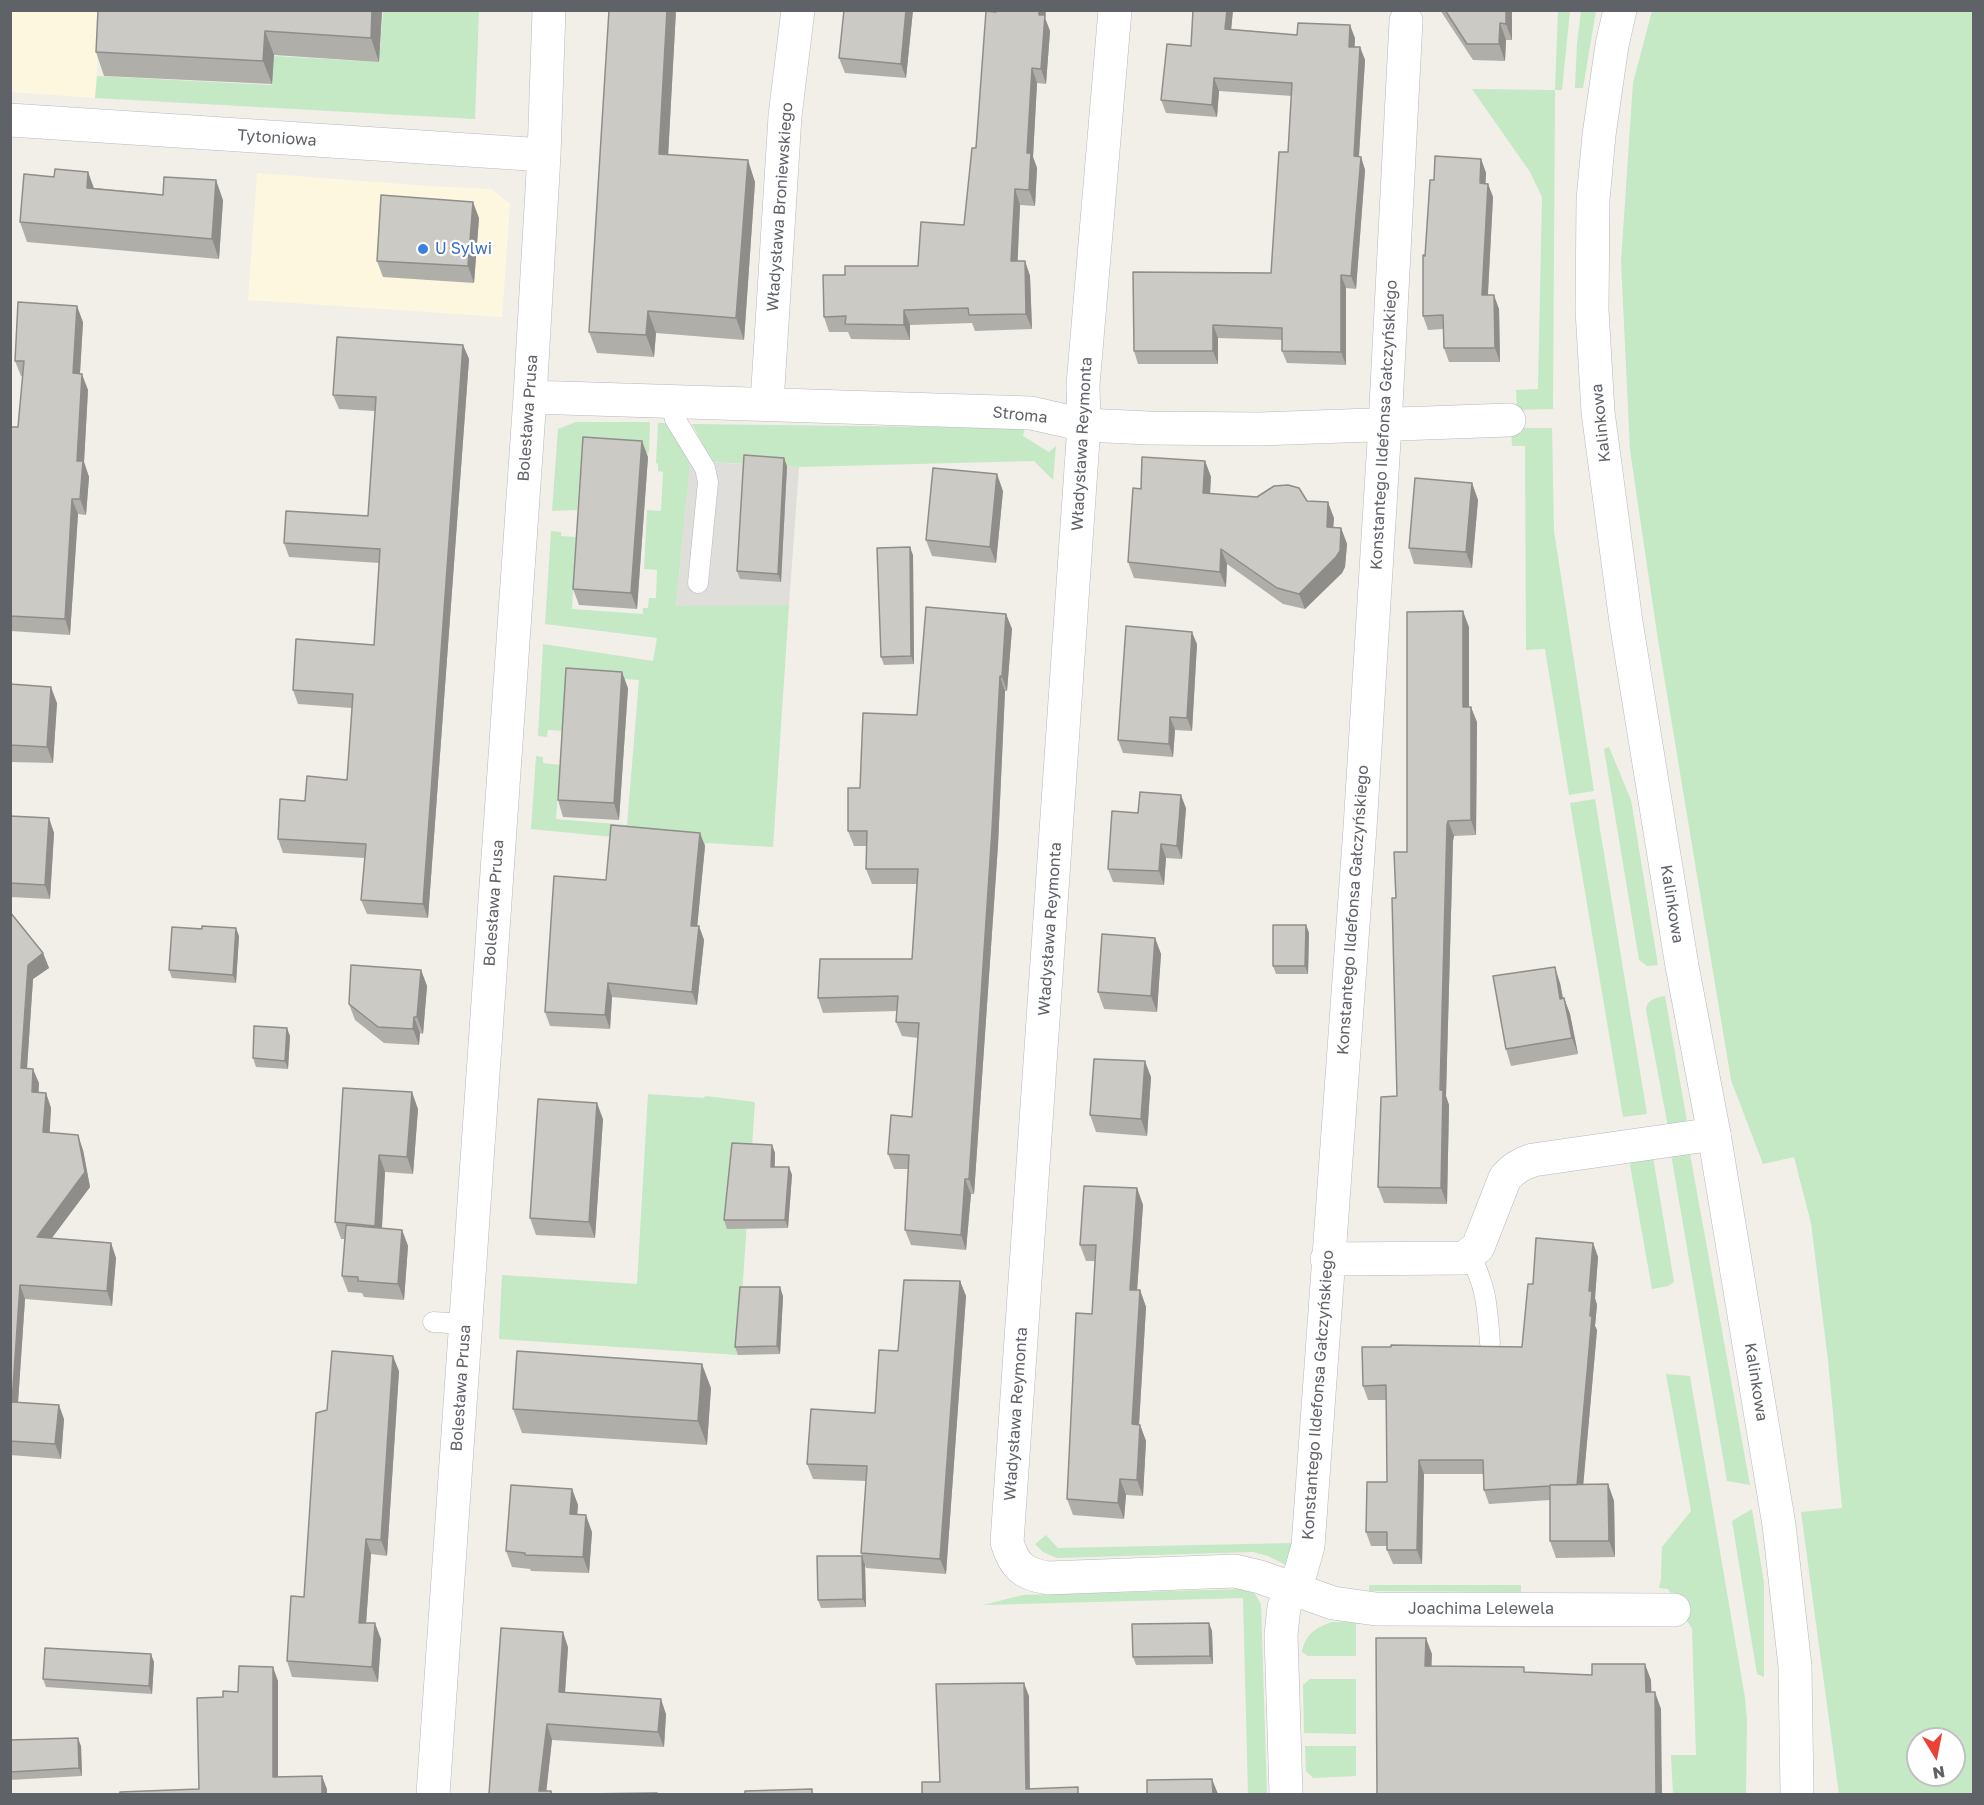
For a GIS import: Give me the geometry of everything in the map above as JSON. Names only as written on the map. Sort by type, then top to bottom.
[{"type":"street","name":"Bolesława Prusa","points":[[433,1794],[530,397],[544,155],[549,10]]},
{"type":"street","name":"Władysława Broniewskiego","points":[[767,403],[785,116],[798,10]]},
{"type":"street","name":"Władysława Reymonta","points":[[1115,10],[1083,385],[1084,425],[1007,1542],[1011,1557],[1018,1567],[1035,1576],[1048,1578],[1234,1571],[1292,1588]]},
{"type":"street","name":"Kalinkowa","points":[[1620,10],[1610,56],[1593,200],[1592,310],[1598,412],[1629,645],[1779,1526],[1795,1666],[1797,1794]]},
{"type":"street","name":"Konstantego Ildefonsa Gałczyńskiego","points":[[1286,1794],[1281,1635],[1284,1607],[1302,1571],[1308,1546],[1360,828],[1385,425],[1406,21]]},
{"type":"street","name":"Tytoniowa","points":[[10,120],[544,155]]},
{"type":"street","name":"Stroma","points":[[530,397],[1031,413],[1084,425],[1149,428],[1260,429],[1509,420]]},
{"type":"street","points":[[1327,1259],[1464,1258],[1478,1247],[1505,1178],[1520,1164],[1533,1160],[1714,1134]]},
{"type":"street","name":"Joachima Lelewela","points":[[1292,1588],[1334,1603],[1376,1610],[1674,1610]]},
{"type":"lane","points":[[669,400],[675,419],[705,468],[708,482],[698,583]]},
{"type":"lane","points":[[1470,1254],[1481,1276],[1487,1298],[1490,1343]]},
{"type":"lane","points":[[433,1322],[465,1324]]},
{"type":"shaded area","points":[[10,11],[101,11],[95,98],[11,92]]},
{"type":"shaded area","points":[[257,173],[491,189],[510,204],[502,317],[248,300]]},
{"type":"shaded area","points":[[690,461],[799,467],[789,605],[676,607]]},
{"type":"green space","points":[[383,11],[479,11],[475,119],[95,98],[97,76],[271,85],[274,56],[379,62]]},
{"type":"green space","points":[[1558,11],[1570,11],[1562,90],[1555,90]]},
{"type":"green space","points":[[1581,11],[1596,11],[1583,88],[1575,88],[1577,44]]},
{"type":"green space","points":[[1652,11],[1973,11],[1973,1794],[1839,1794],[1801,1512],[1842,1508],[1828,1360],[1811,1223],[1794,1157],[1763,1164],[1731,1080],[1658,640],[1630,450],[1621,261],[1633,83]]},
{"type":"green space","points":[[1472,89],[1555,90],[1553,409],[1517,410],[1516,390],[1538,389],[1542,197],[1530,172]]},
{"type":"green space","points":[[576,422],[650,422],[649,452],[647,454],[582,448],[577,510],[552,511],[558,429]]},
{"type":"green space","points":[[658,423],[665,423],[691,453],[676,606],[789,605],[773,847],[706,843],[705,846],[531,829],[536,756],[543,757],[543,763],[560,765],[556,819],[627,825],[639,680],[568,675],[563,731],[548,730],[547,737],[538,736],[543,644],[653,661],[657,638],[545,624],[551,531],[561,532],[561,536],[576,537],[572,609],[643,614],[643,608],[648,608],[649,598],[656,598],[657,570],[644,569],[647,510],[661,511],[663,472],[658,471],[656,463]]},
{"type":"green space","points":[[692,424],[1025,428],[1023,436],[1049,452],[1056,446],[1053,480],[1034,461],[799,467],[712,462]]},
{"type":"green space","points":[[1511,428],[1552,428],[1554,531],[1594,791],[1569,795],[1545,649],[1526,650],[1525,446],[1512,446]]},
{"type":"green space","points":[[1609,747],[1631,800],[1658,965],[1647,966],[1639,960],[1604,749]]},
{"type":"green space","points":[[1595,799],[1647,1114],[1623,1117],[1570,803]]},
{"type":"green space","points":[[1665,996],[1688,1127],[1669,1132],[1646,1010],[1650,1001]]},
{"type":"green space","points":[[648,1094],[704,1098],[705,1096],[755,1102],[738,1355],[499,1339],[502,1275],[637,1284]]},
{"type":"green space","points":[[1686,1151],[1690,1154],[1750,1485],[1727,1481],[1671,1154]]},
{"type":"green space","points":[[1653,1157],[1674,1282],[1668,1286],[1652,1289],[1630,1165],[1633,1159]]},
{"type":"green space","points":[[1666,1374],[1690,1376],[1745,1698],[1746,1794],[1673,1794],[1671,1755],[1696,1755],[1692,1629],[1668,1589],[1659,1588],[1662,1547],[1691,1511]]},
{"type":"green space","points":[[1752,1509],[1764,1583],[1764,1677],[1757,1674],[1732,1521]]},
{"type":"green space","points":[[1046,1535],[1058,1548],[1294,1543],[1288,1566],[1268,1556],[1253,1552],[1057,1558],[1043,1552],[1035,1544]]},
{"type":"green space","points":[[1369,1585],[1521,1585],[1521,1592],[1369,1591]]},
{"type":"green space","points":[[1245,1589],[1255,1594],[1261,1604],[1267,1794],[1248,1794],[1243,1598],[983,1605],[1023,1595]]},
{"type":"green space","points":[[1460,1621],[1460,1626],[1356,1624],[1356,1656],[1308,1656],[1302,1652],[1312,1632],[1332,1622]]},
{"type":"green space","points":[[1310,1679],[1356,1679],[1356,1734],[1304,1733],[1303,1685]]},
{"type":"green space","points":[[1305,1746],[1356,1746],[1356,1776],[1313,1778],[1306,1771]]},
{"type":"building","points":[[98,10],[372,10],[371,38],[265,31],[263,61],[96,52]]},
{"type":"building","points":[[609,10],[667,10],[659,154],[748,160],[736,318],[648,311],[646,335],[589,332]]},
{"type":"building","points":[[844,10],[906,10],[901,64],[839,58]]},
{"type":"building","points":[[996,10],[1039,10],[1039,15],[1045,15],[1041,69],[1032,68],[1027,153],[1031,153],[1029,190],[1015,189],[1011,261],[1025,261],[1026,314],[969,315],[968,308],[904,310],[904,325],[845,324],[846,316],[824,317],[823,275],[845,275],[845,266],[918,266],[921,222],[964,225],[972,148],[976,148],[986,11],[996,12]]},
{"type":"building","points":[[1193,10],[1227,10],[1225,29],[1297,35],[1298,23],[1350,25],[1349,47],[1360,47],[1354,156],[1361,157],[1351,276],[1341,275],[1341,352],[1282,351],[1282,328],[1213,325],[1213,351],[1134,351],[1133,272],[1271,273],[1279,152],[1288,152],[1292,83],[1214,78],[1212,105],[1161,100],[1167,44],[1191,46]]},
{"type":"building","points":[[1445,10],[1506,10],[1506,24],[1500,23],[1499,44],[1467,44]]},
{"type":"building","points":[[1435,156],[1481,159],[1480,183],[1488,184],[1482,295],[1494,295],[1495,348],[1444,348],[1443,315],[1423,316],[1423,255],[1425,256],[1430,180],[1434,180]]},
{"type":"building","points":[[55,169],[88,172],[87,188],[163,195],[164,177],[216,180],[212,239],[20,222],[24,174],[54,177]]},
{"type":"building","points":[[381,195],[473,202],[468,266],[377,261]]},
{"type":"building","points":[[18,302],[77,306],[73,373],[82,374],[77,461],[83,461],[80,499],[72,499],[65,619],[10,616],[10,427],[18,427],[24,361],[15,361]]},
{"type":"building","points":[[337,337],[463,345],[423,904],[361,900],[366,844],[278,839],[280,799],[305,801],[307,776],[347,780],[353,694],[293,690],[296,639],[374,645],[380,549],[284,543],[286,511],[368,516],[376,397],[333,395]]},
{"type":"building","points":[[583,437],[642,441],[631,593],[573,589]]},
{"type":"building","points":[[744,455],[784,458],[778,574],[737,571]]},
{"type":"building","points":[[1142,457],[1205,461],[1203,493],[1257,497],[1274,486],[1288,485],[1299,488],[1307,501],[1328,502],[1327,527],[1341,528],[1340,551],[1299,594],[1277,588],[1221,549],[1220,572],[1128,562],[1133,488],[1141,489]]},
{"type":"building","points":[[933,468],[997,474],[990,547],[926,540]]},
{"type":"building","points":[[1415,478],[1472,483],[1466,552],[1409,548]]},
{"type":"building","points":[[910,547],[911,656],[881,657],[877,548]]},
{"type":"building","points":[[926,607],[1006,614],[1002,677],[1000,676],[969,1179],[965,1179],[961,1235],[905,1230],[909,1155],[888,1154],[891,1115],[912,1117],[919,1023],[896,1022],[898,996],[818,998],[820,959],[912,959],[918,869],[866,869],[867,831],[848,831],[848,788],[860,788],[863,713],[917,715]]},
{"type":"building","points":[[1463,611],[1463,707],[1471,707],[1471,820],[1448,821],[1447,825],[1440,1090],[1443,1090],[1441,1188],[1378,1187],[1381,1097],[1397,1096],[1392,898],[1396,898],[1394,852],[1407,852],[1407,612]]},
{"type":"building","points":[[1126,626],[1192,632],[1187,718],[1170,717],[1169,744],[1118,740]]},
{"type":"building","points":[[566,668],[622,672],[614,803],[558,800]]},
{"type":"building","points":[[10,684],[51,687],[47,747],[10,745]]},
{"type":"building","points":[[1140,792],[1181,795],[1177,846],[1161,844],[1159,871],[1108,869],[1112,811],[1138,813]]},
{"type":"building","points":[[10,816],[49,818],[45,885],[10,883]]},
{"type":"building","points":[[611,825],[700,833],[691,926],[699,926],[692,992],[608,983],[605,1015],[545,1012],[554,876],[606,880]]},
{"type":"building","points":[[10,912],[43,953],[28,965],[21,1068],[33,1069],[32,1092],[46,1093],[43,1132],[78,1135],[85,1172],[37,1237],[111,1243],[107,1291],[20,1285],[12,1402],[59,1405],[55,1444],[10,1441]]},
{"type":"building","points":[[1273,925],[1306,925],[1305,966],[1273,966]]},
{"type":"building","points":[[202,926],[236,928],[233,975],[169,970],[172,927],[202,929]]},
{"type":"building","points":[[1102,934],[1155,938],[1151,996],[1098,992]]},
{"type":"building","points":[[351,965],[421,970],[417,1017],[414,1017],[413,1029],[378,1027],[349,1004]]},
{"type":"building","points":[[1555,967],[1560,999],[1564,998],[1572,1038],[1506,1049],[1493,976]]},
{"type":"building","points":[[254,1026],[287,1028],[285,1061],[253,1058]]},
{"type":"building","points":[[1094,1059],[1145,1061],[1141,1119],[1090,1115]]},
{"type":"building","points":[[343,1088],[412,1092],[407,1157],[379,1155],[375,1226],[335,1222]]},
{"type":"building","points":[[538,1099],[597,1103],[589,1222],[530,1218]]},
{"type":"building","points":[[732,1143],[772,1145],[771,1167],[789,1167],[785,1220],[724,1220]]},
{"type":"building","points":[[1084,1186],[1137,1188],[1130,1290],[1140,1290],[1132,1424],[1140,1425],[1137,1480],[1120,1479],[1118,1503],[1067,1499],[1076,1313],[1092,1314],[1096,1245],[1080,1245]]},
{"type":"building","points":[[346,1225],[402,1230],[398,1284],[358,1281],[358,1277],[342,1276]]},
{"type":"building","points":[[1536,1238],[1593,1243],[1589,1291],[1592,1291],[1590,1316],[1592,1316],[1577,1485],[1484,1490],[1483,1460],[1419,1460],[1417,1550],[1387,1550],[1387,1532],[1366,1532],[1367,1482],[1387,1482],[1386,1385],[1363,1386],[1362,1347],[1391,1347],[1391,1345],[1522,1347],[1528,1284],[1533,1284]]},
{"type":"building","points":[[904,1280],[960,1281],[940,1559],[861,1553],[867,1466],[807,1464],[811,1409],[875,1413],[879,1350],[898,1351]]},
{"type":"building","points":[[740,1287],[780,1287],[777,1346],[735,1347]]},
{"type":"building","points":[[332,1351],[393,1356],[381,1540],[366,1539],[359,1623],[375,1623],[372,1667],[287,1661],[291,1596],[304,1597],[316,1413],[327,1410]]},
{"type":"building","points":[[517,1351],[702,1364],[698,1421],[513,1409]]},
{"type":"building","points":[[1608,1484],[1609,1541],[1550,1541],[1550,1485]]},
{"type":"building","points":[[511,1485],[572,1489],[570,1514],[586,1515],[583,1557],[525,1555],[525,1553],[506,1551]]},
{"type":"building","points":[[817,1556],[862,1556],[863,1599],[818,1600]]},
{"type":"building","points":[[1209,1623],[1210,1656],[1133,1657],[1132,1624]]},
{"type":"building","points":[[501,1628],[563,1632],[559,1692],[661,1699],[658,1732],[547,1724],[539,1791],[551,1791],[551,1794],[489,1794]]},
{"type":"building","points":[[1376,1638],[1426,1638],[1425,1666],[1524,1667],[1524,1672],[1592,1675],[1592,1664],[1645,1664],[1646,1692],[1655,1692],[1656,1794],[1377,1794]]},
{"type":"building","points":[[45,1648],[151,1654],[149,1686],[43,1679]]},
{"type":"building","points":[[239,1666],[273,1667],[273,1777],[322,1776],[322,1794],[120,1794],[120,1792],[199,1789],[197,1698],[223,1697],[223,1691],[238,1692]]},
{"type":"building","points":[[1024,1683],[1026,1789],[1078,1787],[1078,1794],[922,1794],[922,1782],[940,1782],[936,1684]]},
{"type":"building","points":[[78,1738],[79,1768],[10,1772],[10,1740]]},
{"type":"building","points":[[1212,1779],[1213,1794],[1147,1794],[1147,1780]]},
{"type":"building","points":[[812,1789],[812,1794],[745,1794],[745,1791]]},
{"type":"building","points":[[657,1793],[657,1794],[584,1794]]},
{"type":"place","name":"U Sylwi","points":[[423,249]]}]
